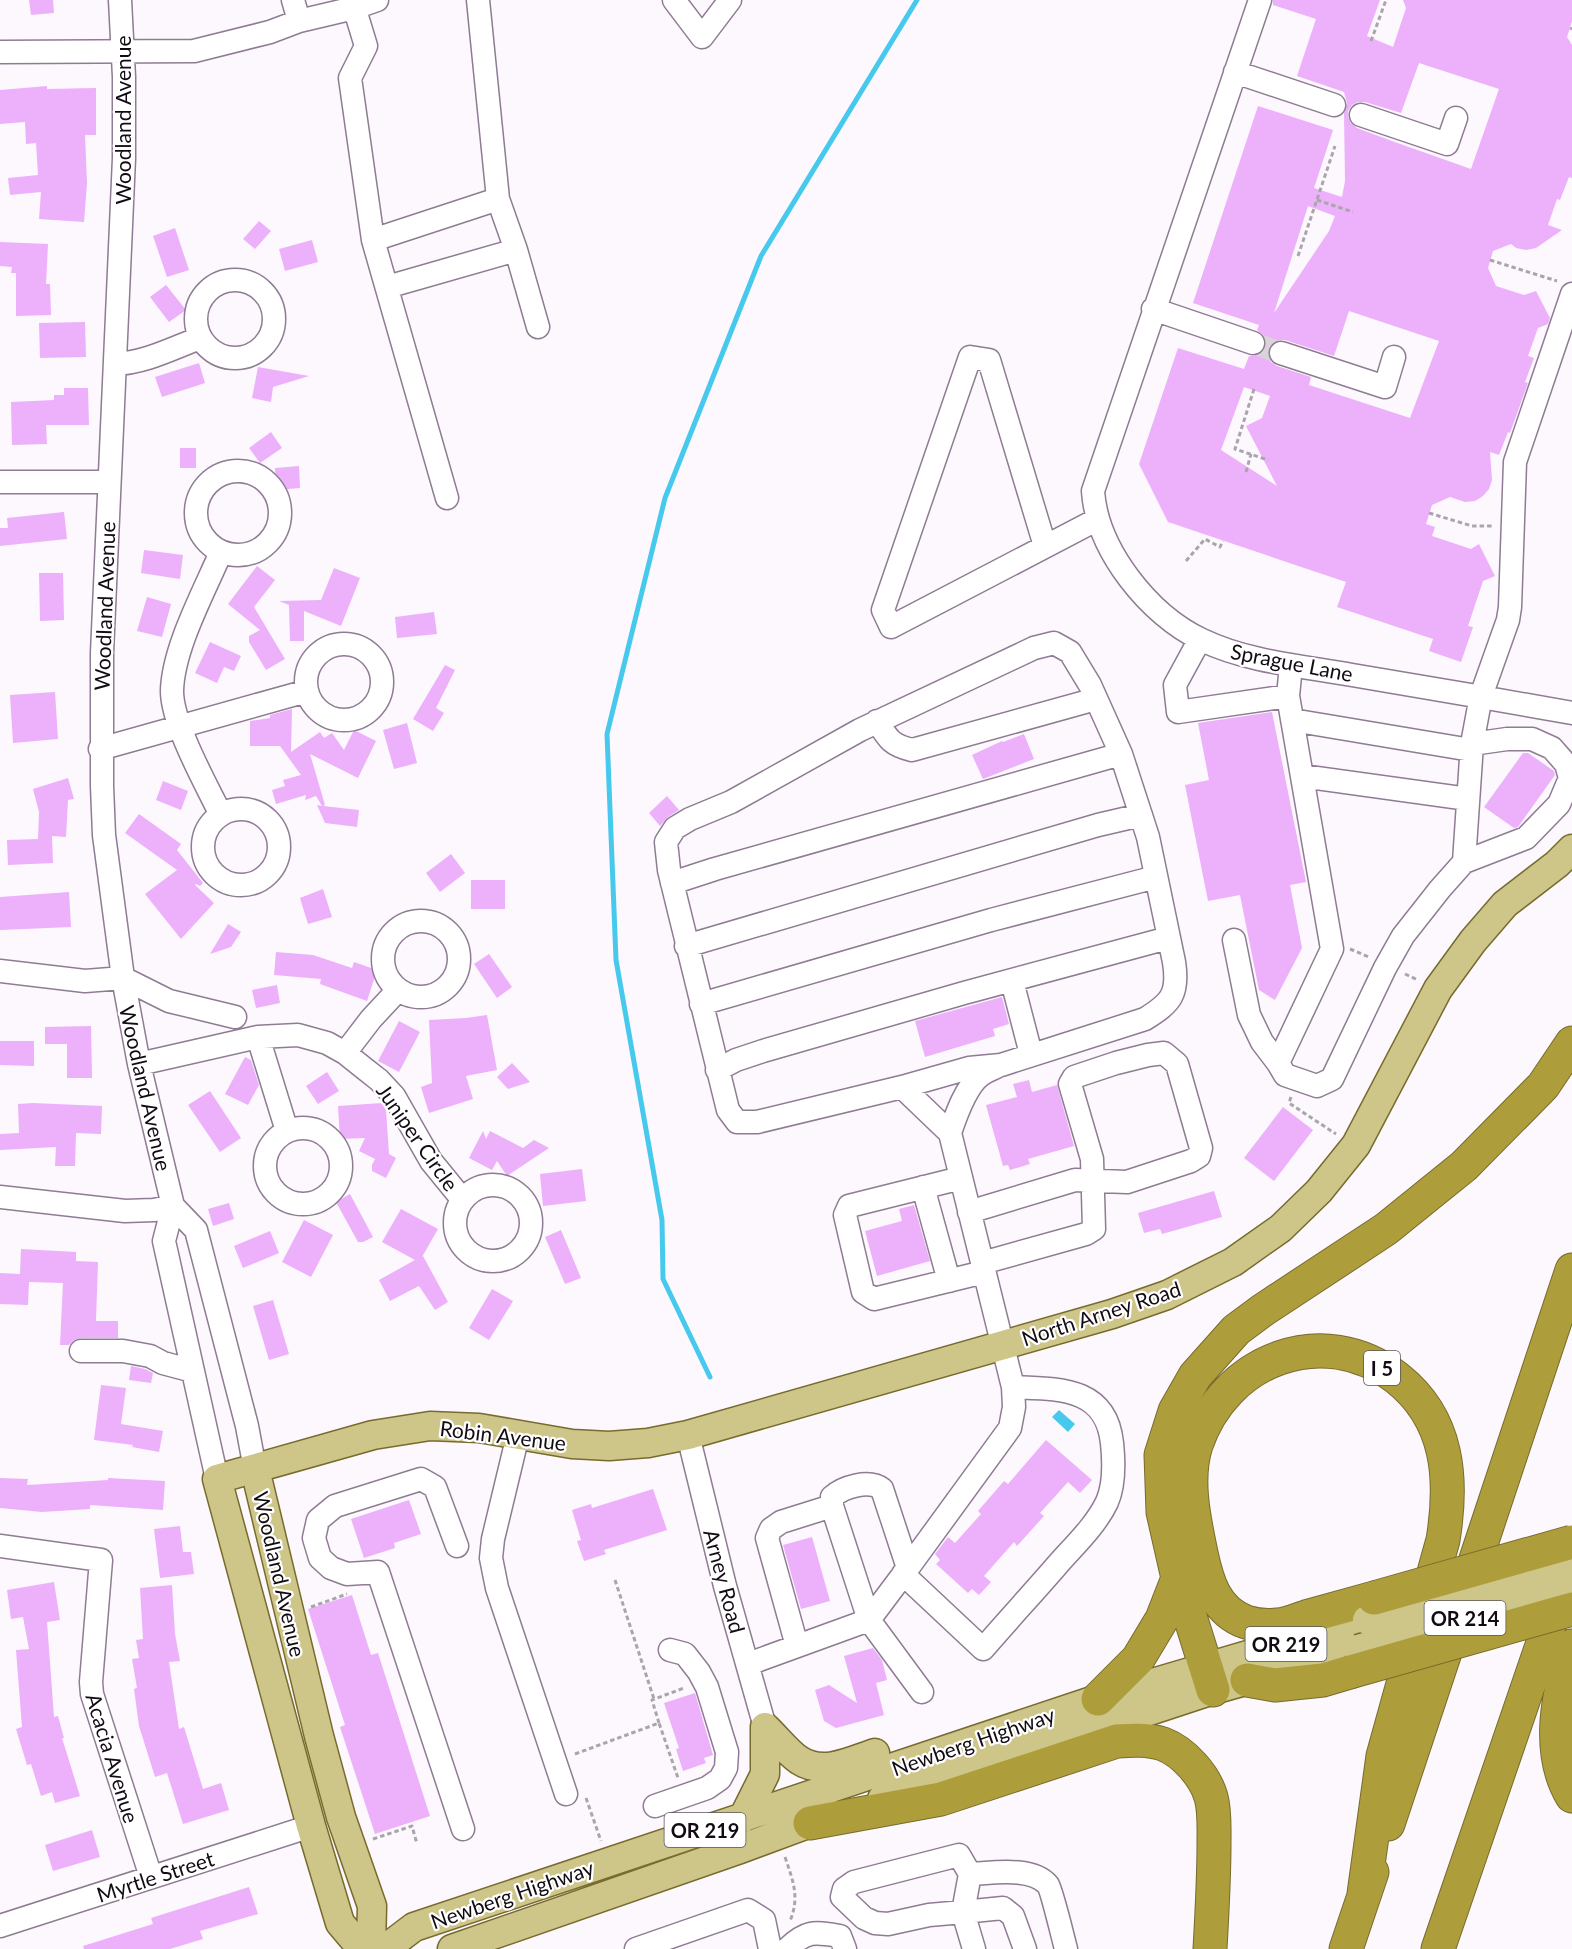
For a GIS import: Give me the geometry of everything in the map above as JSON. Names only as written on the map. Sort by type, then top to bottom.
[{"type":"highway","points":[[1209,1678],[1178,1578],[1163,1512],[1161,1455],[1175,1411],[1195,1376],[1236,1330],[1386,1229],[1464,1166],[1543,1086],[1572,1043]]},
{"type":"highway","name":"I 5","points":[[1346,1949],[1572,1270]]},
{"type":"highway","name":"I 5","points":[[1364,1894],[1383,1756],[1443,1540],[1448,1506],[1445,1457],[1439,1435],[1424,1407],[1407,1386],[1385,1369],[1369,1360],[1330,1352],[1289,1355],[1265,1363],[1245,1376],[1221,1397],[1204,1425],[1196,1447],[1192,1473],[1195,1524],[1208,1582],[1217,1599],[1232,1614],[1247,1622],[1278,1625],[1371,1609],[1572,1542]]},
{"type":"highway","points":[[1438,1949],[1572,1557]]},
{"type":"highway","points":[[1098,1699],[1138,1659],[1162,1619],[1178,1578]]},
{"type":"highway","points":[[1247,1680],[1275,1685],[1323,1680],[1354,1660],[1572,1609]]},
{"type":"highway","points":[[1572,1646],[1562,1680],[1557,1716],[1557,1741],[1561,1768],[1572,1796]]},
{"type":"highway","points":[[810,1823],[941,1799],[1118,1741],[1136,1739],[1162,1744],[1184,1757],[1195,1769],[1211,1798],[1214,1824],[1214,1881],[1210,1949]]},
{"type":"main road","name":"North Arney Road","points":[[688,1435],[1112,1314],[1167,1295],[1233,1262],[1281,1228],[1319,1191],[1356,1145],[1438,989],[1466,950],[1505,904],[1557,864],[1572,849]]},
{"type":"main road","name":"Robin Avenue","points":[[217,1479],[373,1435],[408,1428],[430,1426],[479,1428],[572,1444],[609,1446],[648,1443],[688,1435]]},
{"type":"main road","name":"Woodland Avenue","points":[[255,1468],[319,1736],[351,1846],[372,1906],[371,1949]]},
{"type":"main road","name":"Woodland Avenue","points":[[217,1479],[310,1826],[340,1923],[362,1949]]},
{"type":"main road","name":"Newberg Highway","points":[[452,1949],[810,1823],[1027,1750],[1209,1678],[1371,1609],[1572,1562]]},
{"type":"main road","name":"OR 214","points":[[1354,1660],[1572,1587]]},
{"type":"main road","name":"Newberg Highway","points":[[385,1949],[414,1927],[1098,1699],[1209,1678],[1247,1680]]},
{"type":"main road","points":[[765,1727],[799,1760],[819,1768],[838,1766],[918,1740],[1031,1722]]},
{"type":"main road","points":[[743,1818],[765,1774],[765,1727]]},
{"type":"street","name":"Woodland Avenue","points":[[120,0],[124,158],[102,652],[100,749],[104,835],[123,978],[139,1064],[173,1206],[164,1241],[217,1479]]},
{"type":"street","points":[[0,52],[194,51],[270,32],[296,10],[377,0]]},
{"type":"street","points":[[478,0],[498,199],[516,250],[538,327]]},
{"type":"street","points":[[674,0],[702,37],[730,0]]},
{"type":"street","points":[[1253,343],[1154,309],[1260,0]]},
{"type":"street","points":[[353,4],[366,46],[350,78],[373,240],[447,498]]},
{"type":"street","points":[[1235,72],[1334,105]]},
{"type":"street","points":[[1361,115],[1447,144],[1456,118]]},
{"type":"street","points":[[373,240],[498,199]]},
{"type":"street","points":[[387,287],[516,250]]},
{"type":"street","points":[[1464,862],[1472,747],[1481,696],[1508,620],[1515,462],[1568,287]]},
{"type":"street","name":"Sprague Lane","points":[[1154,309],[1093,491],[1098,519],[1109,546],[1130,579],[1154,605],[1177,626],[1224,649],[1291,665],[1572,713]]},
{"type":"street","points":[[115,364],[138,361],[200,338]]},
{"type":"street","points":[[1281,352],[1385,387],[1394,357]]},
{"type":"street","points":[[1045,546],[989,360],[970,357],[883,610],[891,627],[1098,519]]},
{"type":"street","points":[[0,482],[109,482]]},
{"type":"street","points":[[220,552],[183,641],[172,693],[179,726],[221,815]]},
{"type":"street","points":[[1200,639],[1175,686],[1178,712],[1288,696]]},
{"type":"street","points":[[950,1133],[958,1110],[975,1081],[982,1074],[1031,1054],[1144,1019],[1157,1011],[1174,993],[1177,980],[1148,837],[1121,754],[1096,699],[1070,652],[1054,643],[1034,648],[877,722],[731,802],[690,819],[675,828],[666,842],[672,883],[686,946],[717,1070],[728,1110],[737,1122],[757,1122],[902,1087],[969,1068],[1001,1065]]},
{"type":"street","points":[[1278,1063],[1332,949],[1288,696],[1291,665]]},
{"type":"street","points":[[100,749],[307,691]]},
{"type":"street","points":[[877,722],[888,739],[898,747],[912,750],[1096,699]]},
{"type":"street","points":[[1234,940],[1250,1015],[1262,1042],[1285,1075],[1317,1086],[1332,1079],[1402,936],[1464,862],[1526,838],[1559,804],[1569,778],[1566,764],[1552,748],[1532,739],[1507,739],[1472,747],[1292,720]]},
{"type":"street","points":[[672,883],[1121,754]]},
{"type":"street","points":[[1302,776],[1468,799]]},
{"type":"street","points":[[686,946],[1098,825],[1140,815]]},
{"type":"street","points":[[701,1004],[991,920],[1156,877]]},
{"type":"street","points":[[717,1070],[736,1060],[763,1051],[964,993],[1168,938]]},
{"type":"street","points":[[0,971],[85,981],[123,978],[169,1001],[235,1017]]},
{"type":"street","points":[[1012,981],[1031,1054]]},
{"type":"street","points":[[345,1053],[371,1019],[398,990]]},
{"type":"street","name":"Juniper Circle","points":[[139,1064],[258,1037],[298,1035],[327,1043],[345,1053],[379,1080],[394,1096],[431,1161],[462,1199]]},
{"type":"street","points":[[258,1037],[287,1131]]},
{"type":"street","points":[[961,1178],[849,1206],[845,1215],[863,1292],[874,1299],[949,1281],[1086,1234],[1094,1229],[1092,1181],[1092,1159],[1070,1084],[1074,1077],[1127,1060],[1164,1053],[1177,1064],[1201,1148],[1199,1156],[1191,1161],[1126,1182],[1092,1181],[1075,1180],[969,1212]]},
{"type":"street","points":[[748,1664],[869,1620],[1011,1428],[1014,1407],[1013,1387],[950,1133],[902,1087]]},
{"type":"street","points":[[923,1187],[949,1281]]},
{"type":"street","points":[[0,1197],[125,1211],[154,1210],[173,1206]]},
{"type":"street","name":"Woodland Avenue","points":[[173,1206],[196,1230],[247,1426],[255,1468]]},
{"type":"street","points":[[81,1351],[123,1352],[150,1356],[163,1363],[193,1371]]},
{"type":"street","points":[[922,1692],[869,1620],[832,1506],[832,1497],[838,1491],[869,1483],[882,1488],[905,1571],[983,1649],[1093,1526],[1108,1500],[1114,1468],[1110,1430],[1099,1409],[1081,1395],[1057,1389],[1013,1387]]},
{"type":"street","points":[[518,1435],[493,1539],[491,1558],[497,1588],[576,1796]]},
{"type":"street","name":"Arney Road","points":[[688,1435],[724,1586],[765,1727]]},
{"type":"street","points":[[457,1546],[435,1487],[421,1479],[335,1506],[318,1520],[314,1538],[320,1558],[331,1568],[347,1575],[380,1577],[463,1829]]},
{"type":"street","points":[[797,1646],[767,1538],[771,1529],[782,1522],[832,1506]]},
{"type":"street","name":"Acacia Avenue","points":[[0,1546],[101,1560],[91,1682],[92,1694],[150,1877]]},
{"type":"street","points":[[655,1806],[707,1788],[720,1779],[726,1768],[727,1752],[707,1687],[686,1654],[670,1650]]},
{"type":"street","name":"Myrtle Street","points":[[0,1926],[310,1826]]},
{"type":"street","points":[[974,1949],[963,1912],[970,1874],[959,1855],[854,1882],[844,1889],[842,1897],[864,1918],[875,1923],[888,1924],[929,1915],[963,1912],[1003,1908],[1013,1916],[1025,1949]]},
{"type":"street","points":[[970,1874],[1007,1872],[1033,1874],[1048,1886],[1066,1949]]},
{"type":"street","points":[[636,1949],[748,1910],[764,1920],[770,1949]]},
{"type":"street","points":[[787,1939],[816,1932],[840,1936],[845,1949]]},
{"type":"path","points":[[1371,41],[1386,0]]},
{"type":"path","points":[[1298,256],[1335,146]]},
{"type":"path","points":[[1317,200],[1353,212]]},
{"type":"path","points":[[1490,260],[1568,287]]},
{"type":"path","points":[[1254,389],[1235,449],[1268,460]]},
{"type":"path","points":[[1246,472],[1251,454]]},
{"type":"path","points":[[1430,513],[1472,526],[1513,525]]},
{"type":"path","points":[[1186,561],[1205,539],[1220,547],[1223,541]]},
{"type":"path","points":[[1297,1079],[1289,1103],[1330,1131],[1356,1145]]},
{"type":"path","points":[[289,1614],[380,1577]]},
{"type":"path","points":[[615,1580],[654,1699]]},
{"type":"path","points":[[571,1755],[659,1723],[684,1796]]},
{"type":"path","points":[[576,1796],[601,1841]]},
{"type":"path","points":[[351,1846],[412,1826],[417,1844]]},
{"type":"path","points":[[785,1857],[795,1893],[795,1908],[787,1939]]},
{"type":"water","points":[[1059,1410],[1075,1424],[1068,1432],[1052,1417]]},
{"type":"building","points":[[29,0],[53,0],[54,13],[31,15]]},
{"type":"building","points":[[1273,0],[1380,0],[1367,36],[1393,47],[1406,8],[1403,0],[1572,0],[1572,21],[1567,37],[1572,45],[1572,178],[1569,177],[1560,200],[1557,199],[1548,225],[1562,230],[1536,248],[1526,250],[1516,248],[1511,244],[1493,251],[1488,268],[1496,286],[1524,295],[1536,291],[1550,318],[1548,324],[1538,328],[1528,356],[1534,358],[1525,382],[1528,383],[1510,433],[1508,432],[1499,455],[1490,452],[1492,480],[1489,489],[1475,501],[1465,502],[1450,497],[1432,505],[1426,524],[1435,527],[1432,536],[1471,549],[1479,544],[1495,576],[1483,581],[1468,626],[1473,627],[1461,662],[1429,651],[1433,639],[1337,607],[1346,582],[1168,522],[1139,464],[1178,348],[1244,369],[1249,356],[1261,353],[1266,347],[1266,340],[1257,330],[1259,325],[1193,303],[1258,106],[1333,130],[1314,188],[1342,197],[1345,181],[1344,113],[1347,103],[1344,92],[1297,76],[1316,19],[1273,5]],"holes":[[[1419,63],[1499,89],[1471,169],[1357,128],[1348,117],[1348,111],[1358,102],[1401,113]],[[1308,206],[1335,216],[1329,231],[1274,313]],[[1349,311],[1439,341],[1410,418],[1309,385],[1311,377],[1271,362],[1268,348],[1272,343],[1285,340],[1334,356]],[[1244,387],[1270,396],[1262,418],[1246,426],[1277,486],[1221,450]]]},
{"type":"building","points":[[47,86],[47,89],[96,88],[96,135],[85,135],[87,183],[84,222],[39,219],[41,192],[10,195],[8,178],[38,175],[36,143],[26,144],[25,122],[0,124],[0,90]]},
{"type":"building","points":[[259,221],[271,231],[255,249],[243,239]]},
{"type":"building","points":[[175,228],[189,270],[167,277],[153,236]]},
{"type":"building","points":[[312,240],[318,262],[285,271],[279,249]]},
{"type":"building","points":[[0,242],[48,244],[46,284],[50,284],[51,315],[16,316],[16,273],[11,273],[12,267],[0,266]]},
{"type":"building","points":[[166,285],[186,310],[169,322],[150,297]]},
{"type":"building","points":[[85,322],[86,357],[40,358],[39,323]]},
{"type":"building","points":[[199,363],[205,383],[162,397],[155,377]]},
{"type":"building","points":[[258,367],[309,376],[273,387],[271,402],[252,398]]},
{"type":"building","points":[[64,388],[88,388],[89,425],[46,425],[47,444],[12,445],[11,402],[54,400],[54,395],[64,395]]},
{"type":"building","points":[[271,432],[282,448],[260,463],[249,448]]},
{"type":"building","points":[[180,448],[196,448],[196,468],[180,468]]},
{"type":"building","points":[[299,466],[300,488],[276,490],[275,468]]},
{"type":"building","points":[[64,512],[67,539],[0,546],[0,528],[8,528],[7,518]]},
{"type":"building","points":[[144,550],[183,555],[180,579],[141,573]]},
{"type":"building","points":[[257,566],[275,580],[254,607],[285,659],[266,670],[249,642],[249,636],[260,630],[228,604]]},
{"type":"building","points":[[334,568],[360,578],[341,626],[304,611],[304,641],[290,641],[289,605],[279,601],[321,600]]},
{"type":"building","points":[[39,573],[63,573],[64,620],[40,621]]},
{"type":"building","points":[[147,597],[171,604],[162,637],[137,631]]},
{"type":"building","points":[[434,612],[437,634],[397,638],[395,617]]},
{"type":"building","points":[[210,642],[241,656],[234,671],[224,667],[217,683],[195,673]]},
{"type":"building","points":[[445,665],[455,670],[436,708],[444,713],[433,731],[413,719]]},
{"type":"building","points":[[55,692],[58,739],[13,743],[10,695]]},
{"type":"building","points":[[292,709],[291,752],[320,732],[324,738],[332,733],[344,750],[354,730],[376,741],[358,778],[310,754],[325,805],[323,806],[359,810],[357,827],[325,823],[317,805],[322,806],[316,796],[305,800],[306,795],[276,804],[272,790],[285,786],[283,780],[301,775],[280,746],[250,746],[250,721],[270,718],[270,715]]},
{"type":"building","points":[[1272,712],[1306,882],[1290,885],[1302,948],[1275,1000],[1259,990],[1240,895],[1208,901],[1185,785],[1209,780],[1198,723]]},
{"type":"building","points":[[407,723],[417,763],[394,769],[383,730]]},
{"type":"building","points":[[1024,734],[1034,759],[983,779],[972,755]]},
{"type":"building","points":[[1523,753],[1528,753],[1554,771],[1555,775],[1518,827],[1514,828],[1484,807]]},
{"type":"building","points":[[68,778],[74,799],[68,800],[66,837],[52,836],[53,863],[8,865],[7,840],[38,839],[39,812],[33,789]]},
{"type":"building","points":[[163,781],[188,791],[181,810],[156,800]]},
{"type":"building","points":[[667,796],[679,810],[660,826],[649,813]]},
{"type":"building","points":[[139,814],[181,844],[177,850],[203,883],[200,886],[195,885],[214,903],[181,939],[145,894],[177,870],[125,833]]},
{"type":"building","points":[[451,854],[465,873],[440,892],[426,873]]},
{"type":"building","points":[[471,880],[505,880],[505,909],[471,909]]},
{"type":"building","points":[[323,889],[332,917],[308,924],[300,898]]},
{"type":"building","points":[[69,892],[71,927],[0,930],[0,897]]},
{"type":"building","points":[[228,924],[241,932],[231,947],[210,954]]},
{"type":"building","points":[[276,952],[313,955],[352,968],[354,962],[377,970],[367,1001],[320,984],[321,979],[274,975]]},
{"type":"building","points":[[489,954],[512,987],[497,998],[474,964]]},
{"type":"building","points":[[277,985],[280,1003],[256,1008],[252,990]]},
{"type":"building","points":[[1002,997],[1009,1024],[993,1029],[995,1036],[925,1057],[915,1021]]},
{"type":"building","points":[[487,1015],[497,1070],[466,1076],[473,1099],[429,1113],[421,1087],[432,1083],[429,1020]]},
{"type":"building","points":[[399,1021],[420,1032],[399,1072],[378,1061]]},
{"type":"building","points":[[91,1026],[92,1078],[67,1078],[67,1044],[45,1044],[45,1027]]},
{"type":"building","points":[[0,1041],[34,1041],[34,1066],[0,1065]]},
{"type":"building","points":[[245,1057],[251,1060],[259,1085],[248,1105],[225,1094]]},
{"type":"building","points":[[512,1063],[530,1082],[508,1089],[497,1077]]},
{"type":"building","points":[[327,1072],[339,1091],[318,1104],[306,1086]]},
{"type":"building","points":[[1029,1080],[1032,1092],[1057,1085],[1074,1146],[1028,1159],[1030,1164],[1010,1170],[1008,1165],[1003,1166],[986,1105],[1017,1097],[1013,1084]]},
{"type":"building","points":[[210,1091],[241,1138],[220,1152],[188,1105]]},
{"type":"building","points":[[382,1103],[386,1110],[389,1154],[396,1158],[386,1178],[372,1171],[375,1159],[359,1151],[365,1138],[340,1139],[338,1106]]},
{"type":"building","points":[[18,1104],[102,1106],[101,1134],[76,1133],[75,1166],[55,1166],[56,1147],[0,1150],[0,1134],[19,1133]]},
{"type":"building","points":[[1283,1107],[1313,1130],[1274,1181],[1244,1158]]},
{"type":"building","points":[[483,1131],[486,1139],[490,1131],[523,1148],[534,1140],[549,1148],[507,1176],[497,1161],[492,1170],[469,1158]]},
{"type":"building","points":[[582,1169],[586,1201],[543,1206],[540,1174]]},
{"type":"building","points":[[1214,1191],[1222,1217],[1162,1234],[1160,1229],[1144,1233],[1138,1213]]},
{"type":"building","points":[[350,1194],[373,1237],[363,1242],[358,1242],[336,1202]]},
{"type":"building","points":[[229,1203],[234,1219],[213,1226],[208,1209]]},
{"type":"building","points":[[914,1205],[930,1261],[877,1276],[865,1231],[902,1221],[899,1209]]},
{"type":"building","points":[[401,1209],[438,1229],[422,1257],[448,1302],[435,1310],[419,1286],[390,1301],[379,1280],[415,1260],[382,1242]]},
{"type":"building","points":[[304,1220],[333,1235],[311,1277],[282,1262]]},
{"type":"building","points":[[561,1230],[581,1278],[565,1284],[545,1237]]},
{"type":"building","points":[[270,1231],[279,1253],[243,1268],[234,1246]]},
{"type":"building","points":[[21,1249],[76,1252],[76,1261],[98,1262],[96,1321],[118,1321],[118,1338],[81,1338],[69,1345],[60,1345],[63,1283],[29,1282],[28,1305],[0,1304],[0,1273],[20,1274]]},
{"type":"building","points":[[492,1289],[513,1301],[489,1340],[469,1328]]},
{"type":"building","points":[[273,1300],[289,1354],[269,1360],[253,1306]]},
{"type":"building","points":[[131,1366],[153,1373],[151,1383],[129,1380]]},
{"type":"building","points":[[101,1385],[126,1388],[121,1424],[163,1431],[159,1452],[132,1447],[133,1445],[94,1440]]},
{"type":"building","points":[[1046,1440],[1092,1480],[1080,1493],[1068,1482],[1040,1513],[1044,1516],[1017,1546],[1014,1542],[984,1576],[991,1582],[979,1595],[972,1589],[968,1593],[936,1564],[940,1560],[935,1554],[948,1537],[955,1543],[981,1514],[978,1511],[1004,1481],[1008,1484]]},
{"type":"building","points":[[0,1478],[28,1479],[27,1485],[108,1480],[108,1478],[165,1481],[163,1510],[90,1505],[90,1509],[42,1512],[0,1508]]},
{"type":"building","points":[[653,1489],[667,1530],[604,1550],[606,1554],[584,1561],[577,1541],[581,1540],[572,1510],[591,1504],[592,1508]]},
{"type":"building","points":[[409,1500],[421,1534],[394,1543],[395,1548],[364,1558],[351,1519]]},
{"type":"building","points":[[180,1526],[183,1552],[191,1552],[194,1574],[160,1578],[154,1529]]},
{"type":"building","points":[[812,1537],[830,1601],[801,1609],[783,1545]]},
{"type":"building","points":[[54,1582],[60,1620],[47,1622],[54,1717],[58,1716],[64,1738],[62,1738],[80,1796],[55,1803],[52,1792],[41,1796],[31,1764],[27,1765],[16,1729],[22,1727],[16,1650],[29,1649],[23,1617],[11,1619],[7,1590]]},
{"type":"building","points":[[172,1585],[175,1634],[180,1661],[169,1662],[179,1729],[184,1727],[203,1789],[221,1783],[229,1810],[183,1824],[167,1773],[155,1777],[139,1726],[134,1689],[137,1688],[132,1659],[139,1658],[136,1640],[143,1639],[140,1588]]},
{"type":"building","points":[[352,1595],[371,1655],[378,1653],[430,1816],[375,1834],[340,1727],[345,1725],[308,1609]]},
{"type":"building","points":[[873,1648],[882,1660],[887,1680],[876,1683],[884,1715],[836,1728],[824,1721],[815,1690],[829,1685],[857,1703],[844,1656]]},
{"type":"building","points":[[695,1693],[713,1755],[704,1758],[706,1763],[683,1771],[676,1749],[679,1748],[664,1703]]},
{"type":"building","points":[[92,1830],[100,1857],[53,1871],[45,1845]]},
{"type":"building","points":[[249,1887],[258,1914],[200,1931],[203,1939],[170,1949],[84,1949],[83,1946],[153,1924],[151,1918]]},
{"type":"waterway","points":[[710,1377],[663,1279],[662,1220],[616,960],[607,734],[665,498],[761,256],[917,0]]},
{"type":"tunnel","points":[[1253,343],[1281,353]]}]
